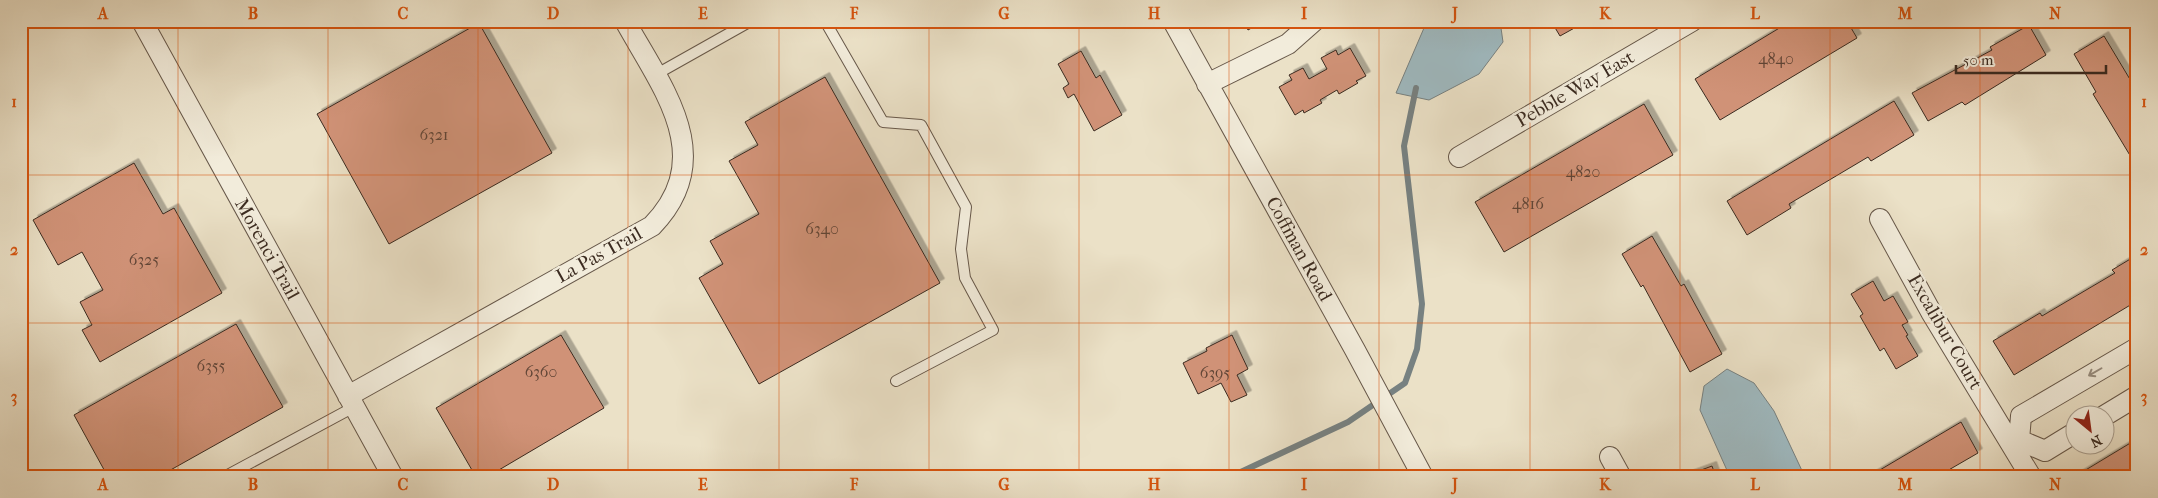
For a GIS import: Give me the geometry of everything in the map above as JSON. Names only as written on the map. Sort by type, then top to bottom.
[{"type":"street","name":"Morenci Trail","points":[[142,21],[393,477]]},
{"type":"street","name":"La Pas Trail","points":[[351,401],[652,226],[666,211],[681,178],[684,149],[675,112],[625,21]]},
{"type":"street","name":"Coffman Road","points":[[1172,21],[1355,350],[1423,477]]},
{"type":"street","name":"Pebble Way East","points":[[1459,158],[1692,21]]},
{"type":"street","points":[[1207,84],[1288,44],[1312,22]]},
{"type":"street","name":"Excalibur Court","points":[[1880,218],[1931,312],[2015,442],[2031,477]]},
{"type":"street","points":[[2066,438],[2045,451],[2015,442],[2020,416],[2137,348]]},
{"type":"street","points":[[2116,409],[2137,396]]},
{"type":"street","points":[[1610,457],[1621,477]]},
{"type":"lane","points":[[655,75],[751,21]]},
{"type":"lane","points":[[824,21],[883,122],[921,125],[966,207],[961,249],[965,278],[993,330],[896,381]]},
{"type":"lane","points":[[224,477],[351,401]]},
{"type":"water","points":[[1427,21],[1500,21],[1503,42],[1479,74],[1429,100],[1396,93]]},
{"type":"water","points":[[1727,369],[1754,383],[1774,411],[1805,477],[1730,477],[1700,410],[1704,386]]},
{"type":"building","points":[[1244,21],[1264,21],[1248,30]]},
{"type":"building","points":[[1551,21],[1587,21],[1560,36]]},
{"type":"building","points":[[1791,21],[1847,21],[1857,38],[1720,120],[1695,79]]},
{"type":"building","points":[[479,23],[552,153],[389,244],[317,114]]},
{"type":"building","points":[[2029,25],[2046,55],[1965,105],[1962,102],[1928,121],[1912,93],[1992,50],[1990,47]]},
{"type":"building","points":[[2104,36],[2137,91],[2137,167],[2093,94],[2096,92],[2074,54]]},
{"type":"building","points":[[1350,48],[1366,76],[1339,94],[1337,90],[1320,100],[1322,103],[1304,113],[1303,110],[1295,115],[1279,87],[1292,80],[1289,75],[1303,68],[1309,79],[1327,69],[1321,58],[1336,50],[1338,55]]},
{"type":"building","points":[[1081,51],[1096,78],[1100,75],[1122,115],[1094,131],[1074,94],[1068,98],[1063,88],[1069,84],[1058,64]]},
{"type":"building","points":[[825,77],[940,283],[759,384],[699,278],[723,264],[710,241],[759,214],[729,161],[758,145],[745,122]]},
{"type":"building","points":[[1894,101],[1914,135],[1871,161],[1868,157],[1789,204],[1791,208],[1747,235],[1727,201]]},
{"type":"building","points":[[1644,104],[1673,155],[1504,252],[1475,202]]},
{"type":"building","points":[[134,163],[163,214],[174,208],[222,293],[100,362],[82,330],[92,325],[80,302],[103,290],[82,252],[58,265],[33,220]]},
{"type":"building","points":[[1652,236],[1681,286],[1684,284],[1722,354],[1690,372],[1643,285],[1641,287],[1622,254]]},
{"type":"building","points":[[2137,255],[2137,301],[2014,375],[1993,341],[2040,313],[2042,316],[2115,273],[2112,270]]},
{"type":"building","points":[[1873,281],[1884,301],[1893,296],[1908,322],[1902,325],[1918,356],[1896,369],[1884,348],[1880,351],[1860,316],[1863,314],[1851,294]]},
{"type":"building","points":[[236,324],[283,407],[158,477],[108,477],[74,415]]},
{"type":"building","points":[[561,335],[604,408],[487,477],[476,477],[436,408]]},
{"type":"building","points":[[1232,335],[1248,369],[1237,375],[1247,395],[1231,402],[1221,383],[1198,394],[1183,363],[1207,351],[1206,348]]},
{"type":"building","points":[[1961,422],[1978,453],[1940,475],[1938,472],[1931,477],[1868,477]]},
{"type":"building","points":[[2137,439],[2137,477],[2074,477],[2109,456],[2116,456],[2116,452]]},
{"type":"building","points":[[1712,466],[1716,477],[1682,477]]},
{"type":"waterway","points":[[1230,477],[1348,422],[1405,383],[1417,349],[1422,304],[1404,146],[1416,88]]}]
